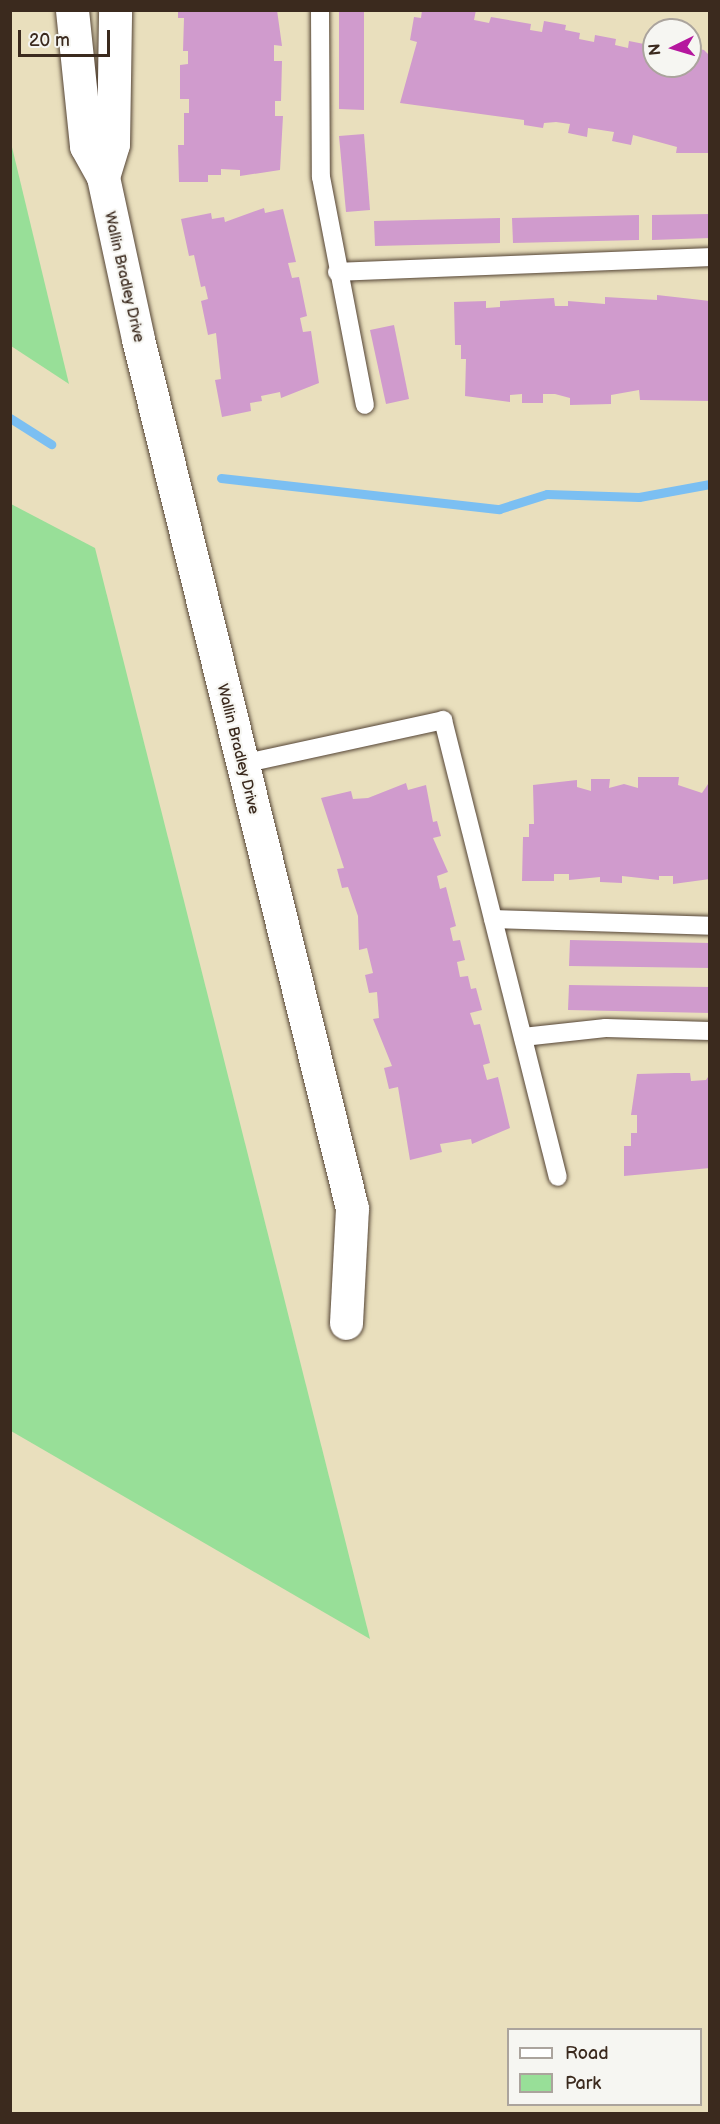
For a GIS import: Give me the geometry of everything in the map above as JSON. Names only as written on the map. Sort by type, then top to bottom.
[{"type":"street","name":"Wallin Bradley Drive","points":[[72,10],[86,146],[103,177],[242,764],[352,1208],[346,1323]]},
{"type":"street","points":[[103,177],[113,144],[115,10]]},
{"type":"lane","points":[[320,10],[321,177],[337,272],[365,405]]},
{"type":"lane","points":[[337,272],[710,257]]},
{"type":"lane","points":[[242,764],[443,720],[558,1177]]},
{"type":"lane","points":[[493,919],[710,926]]},
{"type":"lane","points":[[523,1037],[606,1028],[710,1031]]},
{"type":"green space","points":[[11,143],[69,384],[11,346]]},
{"type":"green space","points":[[11,504],[95,548],[370,1639],[11,1431]]},
{"type":"building","points":[[178,10],[277,10],[282,46],[274,45],[274,61],[282,61],[281,101],[275,101],[275,116],[283,116],[280,170],[240,176],[240,170],[221,169],[221,175],[208,175],[208,182],[179,182],[178,145],[184,145],[184,113],[189,113],[189,99],[180,99],[180,65],[188,64],[188,51],[183,51],[184,18],[178,18]]},
{"type":"building","points":[[339,10],[364,10],[364,110],[339,109]]},
{"type":"building","points":[[422,10],[476,10],[474,20],[489,23],[491,17],[531,24],[530,30],[542,32],[544,21],[566,25],[565,30],[580,33],[579,39],[594,42],[595,35],[616,39],[615,45],[628,48],[629,41],[642,44],[642,78],[702,78],[702,50],[704,50],[710,56],[710,153],[676,153],[677,147],[633,135],[631,145],[612,141],[614,132],[588,128],[587,137],[568,133],[570,124],[544,123],[543,128],[524,125],[524,120],[400,103],[417,42],[410,40],[414,17],[421,18]]},
{"type":"building","points":[[364,134],[370,210],[346,212],[339,136]]},
{"type":"building","points":[[264,208],[265,213],[283,209],[296,262],[288,263],[292,278],[299,277],[307,316],[300,318],[303,332],[311,331],[319,383],[281,398],[280,392],[261,396],[262,401],[250,403],[251,411],[222,417],[215,380],[221,379],[216,333],[208,335],[201,301],[208,299],[205,286],[201,287],[194,255],[189,256],[181,219],[211,213],[212,219],[224,217],[225,222]]},
{"type":"building","points":[[710,214],[710,238],[652,240],[652,215]]},
{"type":"building","points":[[639,215],[639,240],[513,243],[512,218]]},
{"type":"building","points":[[500,218],[500,243],[375,246],[374,221]]},
{"type":"building","points":[[657,295],[710,301],[710,401],[640,400],[639,390],[611,395],[611,404],[570,405],[570,398],[555,394],[543,394],[543,403],[522,403],[522,394],[510,395],[510,402],[465,396],[466,359],[461,359],[461,345],[455,345],[454,302],[486,301],[486,308],[500,307],[500,301],[554,298],[555,306],[568,306],[568,301],[605,304],[605,297],[657,300]]},
{"type":"building","points":[[394,325],[409,399],[386,404],[370,330]]},
{"type":"building","points":[[638,777],[679,777],[678,785],[702,793],[710,781],[710,879],[673,884],[673,876],[659,876],[659,880],[622,876],[622,883],[600,882],[600,877],[569,880],[569,874],[554,874],[554,881],[522,881],[523,837],[529,837],[529,824],[534,824],[533,785],[577,780],[577,787],[591,791],[591,779],[610,779],[609,788],[624,784],[638,788]]},
{"type":"building","points":[[406,783],[408,790],[426,785],[433,822],[437,821],[441,836],[433,838],[448,872],[437,876],[440,889],[446,887],[456,926],[450,928],[453,941],[460,940],[465,960],[457,962],[460,977],[468,976],[471,989],[476,988],[482,1010],[470,1013],[474,1025],[480,1024],[490,1063],[483,1065],[487,1080],[498,1077],[510,1128],[472,1144],[471,1139],[440,1144],[442,1152],[410,1160],[398,1087],[389,1089],[384,1068],[392,1066],[373,1019],[379,1018],[377,992],[369,993],[365,975],[373,973],[367,948],[359,950],[358,916],[348,887],[342,888],[337,869],[344,868],[321,798],[351,791],[353,799],[368,798]]},
{"type":"building","points":[[570,940],[710,943],[710,968],[569,966]]},
{"type":"building","points":[[569,985],[710,987],[710,1013],[568,1010]]},
{"type":"building","points":[[690,1073],[691,1081],[706,1080],[710,1074],[710,1168],[624,1176],[624,1146],[631,1146],[631,1133],[637,1133],[637,1115],[631,1115],[637,1074]]},
{"type":"waterway","points":[[10,418],[51,444]]},
{"type":"waterway","points":[[221,478],[499,509],[547,494],[639,497],[710,484]]}]
